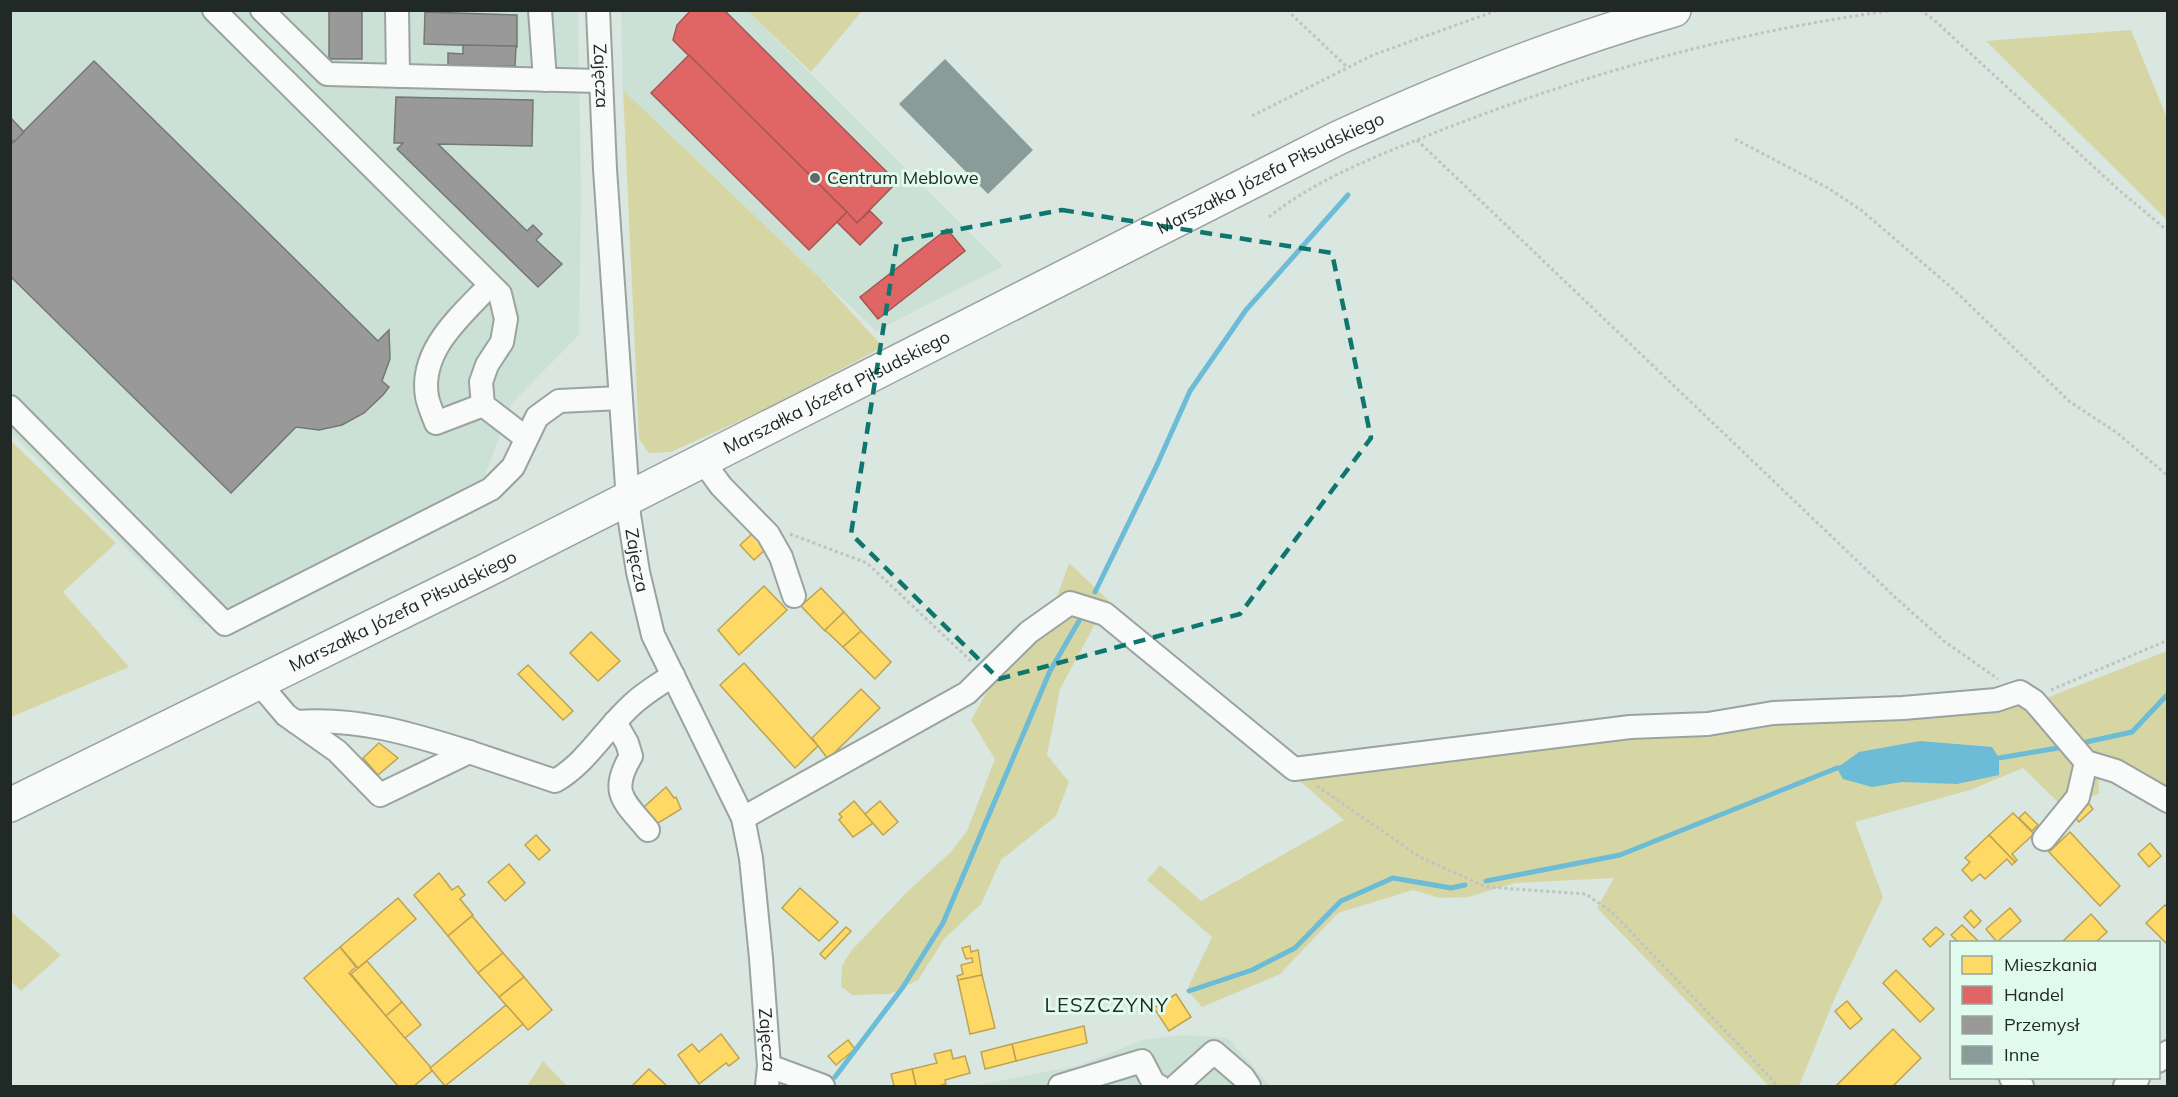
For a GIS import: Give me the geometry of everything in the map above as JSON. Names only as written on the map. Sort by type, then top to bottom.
[{"type":"highway","points":[[1560,45],[1588,27],[1627,10]]},
{"type":"highway","name":"Marszałka Józefa Piłsudskiego","points":[[10,805],[259,683],[1338,138],[1419,101],[1560,45],[1674,10]]},
{"type":"street","points":[[214,10],[500,294],[506,319],[502,342],[487,365],[481,382],[483,405],[526,438]]},
{"type":"street","points":[[262,10],[327,74],[600,81]]},
{"type":"street","points":[[397,10],[398,76]]},
{"type":"street","points":[[540,10],[545,80]]},
{"type":"street","name":"Zajęcza","points":[[598,10],[600,81],[620,398],[628,497],[638,572],[653,635],[743,818],[751,858],[768,1076]]},
{"type":"street","points":[[483,405],[436,423],[427,398],[427,370],[439,342],[490,285]]},
{"type":"street","points":[[10,407],[225,624],[491,489],[513,467],[537,417],[559,401],[620,398]]},
{"type":"street","points":[[702,460],[721,486],[758,523],[781,557],[794,596]]},
{"type":"street","points":[[743,818],[967,693],[1029,632],[1070,603],[1105,614],[1294,769],[1630,728],[1708,724],[1773,713],[1903,708],[1996,700],[2020,692],[2034,701],[2086,762],[2116,771],[2168,801]]},
{"type":"street","points":[[296,722],[320,720],[392,728],[555,781],[576,767],[635,702],[673,675]]},
{"type":"street","points":[[259,683],[286,715],[337,751],[380,795],[469,752]]},
{"type":"street","points":[[615,722],[627,743],[631,756],[619,779],[619,793],[648,830]]},
{"type":"street","points":[[2044,840],[2078,796],[2086,762]]},
{"type":"street","points":[[1176,1086],[1214,1052],[1243,1077],[1249,1086]]},
{"type":"street","points":[[1060,1086],[1142,1061],[1154,1084],[1159,1086]]},
{"type":"street","points":[[768,1076],[823,1086]]},
{"type":"path","points":[[1287,10],[1347,68]]},
{"type":"path","points":[[1252,116],[1347,68],[1424,35],[1498,10]]},
{"type":"path","points":[[1269,217],[1314,185],[1525,97],[1636,62],[1812,21],[1896,10]]},
{"type":"path","points":[[1920,10],[1933,19],[2168,231]]},
{"type":"path","points":[[1735,139],[1828,188],[1861,210],[1952,288],[2070,402],[2116,432],[2168,476]]},
{"type":"path","points":[[1418,140],[1663,378],[1897,599],[1972,662],[2020,692],[2040,694],[2168,640]]},
{"type":"path","points":[[758,523],[867,563],[946,635],[985,675]]},
{"type":"path","points":[[1294,769],[1420,857],[1486,887],[1586,894],[1613,913],[1778,1086]]},
{"type":"highlighted area","points":[[1062,210],[1332,253],[1371,438],[1240,614],[999,679],[851,534],[897,241]]},
{"type":"shaded area","points":[[10,11],[578,11],[581,191],[579,335],[512,403],[482,483],[203,625],[11,432]]},
{"type":"shaded area","name":"Centrum Meblowe","points":[[621,11],[748,11],[1003,266],[876,331],[623,90]]},
{"type":"shaded area","points":[[1182,1035],[1228,1038],[1270,1086],[974,1086],[1081,1065],[1143,1040]]},
{"type":"green space","points":[[748,11],[862,11],[811,72]]},
{"type":"green space","points":[[2131,30],[2167,118],[2167,220],[1986,41]]},
{"type":"green space","points":[[623,90],[820,278],[883,347],[757,413],[671,452],[649,453],[639,439]]},
{"type":"green space","points":[[10,440],[116,543],[63,592],[129,667],[11,717]]},
{"type":"green space","points":[[1069,563],[1108,600],[1060,689],[1047,755],[1069,782],[1056,816],[1001,860],[981,904],[944,939],[918,980],[890,994],[852,995],[841,986],[842,966],[851,951],[908,891],[950,853],[967,831],[995,759],[971,720],[988,690],[986,668],[1052,611]]},
{"type":"green space","points":[[2167,651],[2167,790],[2149,775],[2098,756],[2099,793],[2065,809],[2023,768],[1970,790],[1855,822],[1883,897],[1836,995],[1799,1086],[1769,1086],[1597,908],[1614,878],[1515,883],[1468,897],[1440,898],[1413,890],[1338,913],[1280,974],[1202,1007],[1187,990],[1212,937],[1147,880],[1160,865],[1201,901],[1344,820],[1300,781],[1308,772],[1535,751],[1734,727],[2046,698]]},
{"type":"green space","points":[[10,911],[61,955],[21,991],[11,981]]},
{"type":"green space","points":[[543,1061],[567,1086],[527,1086]]},
{"type":"water","points":[[1920,741],[1992,747],[1999,758],[1999,775],[1957,784],[1902,782],[1872,787],[1843,779],[1837,768],[1859,752]]},
{"type":"building: Mieszkania","points":[[753,533],[767,548],[754,560],[740,545]]},
{"type":"building: Mieszkania","points":[[764,586],[787,610],[739,655],[718,630]]},
{"type":"building: Mieszkania","points":[[821,588],[844,612],[825,631],[801,606]]},
{"type":"building: Mieszkania","points":[[844,612],[861,631],[843,647],[825,630]]},
{"type":"building: Mieszkania","points":[[861,631],[891,662],[875,679],[843,647]]},
{"type":"building: Mieszkania","points":[[591,632],[620,661],[598,681],[570,653]]},
{"type":"building: Mieszkania","points":[[744,663],[818,746],[795,768],[720,685]]},
{"type":"building: Mieszkania","points":[[528,665],[573,711],[563,720],[518,674]]},
{"type":"building: Mieszkania","points":[[861,689],[880,708],[828,759],[812,738]]},
{"type":"building: Mieszkania","points":[[379,743],[398,758],[378,775],[363,758]]},
{"type":"building: Mieszkania","points":[[666,787],[674,798],[676,797],[681,809],[655,825],[644,807]]},
{"type":"building: Mieszkania","points":[[854,801],[873,823],[853,837],[839,820],[842,817],[839,814]]},
{"type":"building: Mieszkania","points":[[880,801],[898,822],[883,835],[865,814]]},
{"type":"building: Mieszkania","points":[[2088,803],[2093,809],[2079,822],[2074,816]]},
{"type":"building: Mieszkania","points":[[2025,812],[2038,825],[2032,831],[2019,818]]},
{"type":"building: Mieszkania","points":[[2013,813],[2034,834],[2012,854],[2017,860],[2015,862],[1989,835]]},
{"type":"building: Mieszkania","points":[[2070,832],[2120,886],[2100,906],[2049,852]]},
{"type":"building: Mieszkania","points":[[536,835],[550,850],[539,860],[525,845]]},
{"type":"building: Mieszkania","points":[[1989,835],[2015,862],[2012,865],[2007,859],[1985,879],[1980,874],[1972,881],[1962,870],[1970,862],[1965,858]]},
{"type":"building: Mieszkania","points":[[2150,843],[2161,856],[2149,867],[2138,854]]},
{"type":"building: Mieszkania","points":[[509,864],[525,883],[505,901],[488,882]]},
{"type":"building: Mieszkania","points":[[439,873],[452,890],[458,886],[465,895],[460,899],[473,915],[448,936],[414,895]]},
{"type":"building: Mieszkania","points":[[800,888],[838,922],[819,941],[782,908]]},
{"type":"building: Mieszkania","points":[[398,898],[416,919],[358,968],[340,947]]},
{"type":"building: Mieszkania","points":[[2165,905],[2168,908],[2168,945],[2146,923]]},
{"type":"building: Mieszkania","points":[[2010,908],[2021,921],[1998,941],[1986,929]]},
{"type":"building: Mieszkania","points":[[1971,910],[1981,921],[1974,928],[1964,917]]},
{"type":"building: Mieszkania","points":[[2091,914],[2107,932],[2097,941],[2063,941]]},
{"type":"building: Mieszkania","points":[[472,916],[503,953],[478,973],[448,936]]},
{"type":"building: Mieszkania","points":[[1962,925],[1978,941],[1957,941],[1951,935]]},
{"type":"building: Mieszkania","points":[[846,927],[851,931],[825,959],[820,954]]},
{"type":"building: Mieszkania","points":[[1936,927],[1944,934],[1930,947],[1923,939]]},
{"type":"building: Mieszkania","points":[[970,946],[971,952],[978,950],[982,975],[958,980],[957,976],[963,974],[961,965],[973,962],[972,958],[966,959],[962,948]]},
{"type":"building: Mieszkania","points":[[340,947],[356,967],[349,973],[433,1070],[414,1086],[398,1086],[304,978]]},
{"type":"building: Mieszkania","points":[[503,953],[524,977],[499,997],[478,973]]},
{"type":"building: Mieszkania","points":[[367,961],[402,1002],[386,1016],[351,974]]},
{"type":"building: Mieszkania","points":[[1896,970],[1934,1009],[1920,1022],[1883,983]]},
{"type":"building: Mieszkania","points":[[982,975],[995,1028],[970,1034],[958,980]]},
{"type":"building: Mieszkania","points":[[524,977],[552,1010],[528,1030],[499,997]]},
{"type":"building: Mieszkania","points":[[1176,994],[1191,1017],[1169,1031],[1154,1008]]},
{"type":"building: Mieszkania","points":[[1847,1001],[1862,1019],[1850,1029],[1835,1011]]},
{"type":"building: Mieszkania","points":[[402,1002],[421,1025],[405,1038],[386,1016]]},
{"type":"building: Mieszkania","points":[[506,1005],[523,1024],[445,1086],[430,1068]]},
{"type":"building: Mieszkania","points":[[1084,1026],[1087,1043],[1016,1061],[1012,1044]]},
{"type":"building: Mieszkania","points":[[1893,1029],[1921,1058],[1893,1086],[1836,1086]]},
{"type":"building: Mieszkania","points":[[721,1034],[739,1058],[729,1066],[726,1063],[699,1084],[678,1055],[692,1044],[699,1052]]},
{"type":"building: Mieszkania","points":[[848,1040],[855,1049],[836,1065],[828,1056]]},
{"type":"building: Mieszkania","points":[[1012,1044],[1016,1061],[985,1069],[981,1052]]},
{"type":"building: Mieszkania","points":[[951,1050],[953,1059],[965,1056],[970,1073],[945,1080],[946,1084],[938,1086],[916,1086],[912,1069],[937,1063],[934,1054]]},
{"type":"building: Mieszkania","points":[[649,1069],[667,1086],[632,1086]]},
{"type":"building: Mieszkania","points":[[912,1069],[916,1086],[894,1086],[891,1074]]},
{"type":"building: Handel","points":[[691,10],[724,10],[897,182],[857,223],[673,40],[677,25]]},
{"type":"building: Handel","points":[[689,55],[847,212],[809,250],[651,93]]},
{"type":"building: Handel","points":[[870,211],[882,223],[860,245],[837,222],[847,212],[857,223]]},
{"type":"building: Handel","points":[[947,229],[965,251],[878,319],[860,297]]},
{"type":"building: Przemysł","points":[[329,10],[362,10],[362,59],[329,59]]},
{"type":"building: Przemysł","points":[[425,12],[517,15],[517,47],[424,44]]},
{"type":"building: Przemysł","points":[[463,45],[516,46],[515,66],[448,65],[448,53],[463,54]]},
{"type":"building: Przemysł","points":[[94,61],[378,341],[389,330],[390,359],[382,381],[389,387],[383,395],[364,413],[342,425],[319,430],[296,427],[231,493],[10,276],[10,145]]},
{"type":"building: Przemysł","points":[[396,97],[533,100],[532,146],[438,144],[527,231],[533,225],[542,234],[536,240],[562,264],[538,287],[397,149],[403,143],[394,143]]},
{"type":"building: Przemysł","points":[[10,117],[24,132],[14,142],[10,138]]},
{"type":"building: Inne","points":[[945,59],[1033,150],[988,194],[899,104]]},
{"type":"waterway","points":[[1095,592],[1190,391],[1246,310],[1348,195]]},
{"type":"waterway","points":[[835,1077],[903,987],[943,923],[1050,671],[1079,621]]},
{"type":"waterway","points":[[2082,743],[2132,732],[2168,694]]},
{"type":"waterway","points":[[1993,759],[2064,747]]},
{"type":"waterway","points":[[1486,881],[1620,855],[1837,768],[1844,768]]},
{"type":"waterway","points":[[1189,991],[1252,970],[1295,948],[1341,901],[1393,878],[1451,888],[1465,885]]},
{"type":"place","name":"Centrum Meblowe","points":[[815,178]]},
{"type":"district","name":"LESZCZYNY","points":[[1107,1005]]}]
